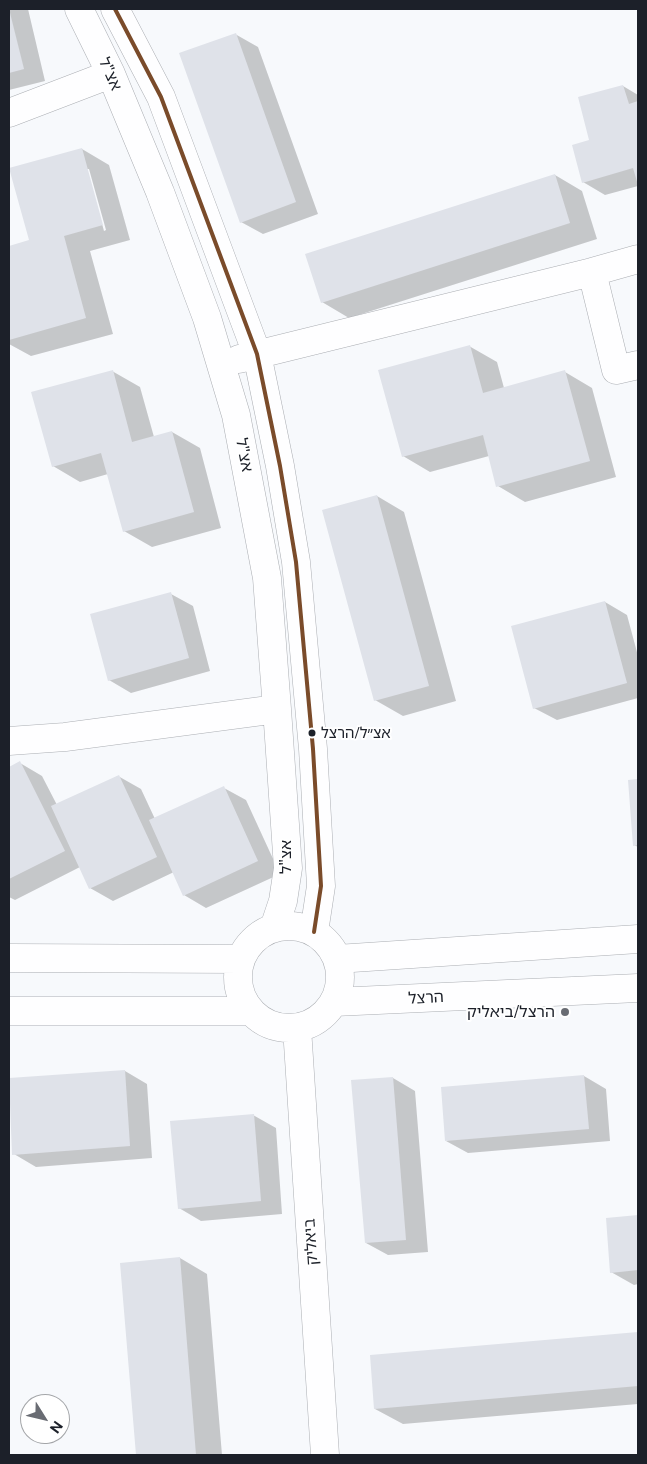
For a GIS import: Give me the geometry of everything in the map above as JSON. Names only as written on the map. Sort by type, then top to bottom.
[{"type":"street","name":"אצ\"ל","points":[[79,9],[111,74],[160,192],[207,318],[236,415],[267,578],[278,709],[288,868],[283,901],[274,928]]},
{"type":"street","name":"אצ\"ל","points":[[115,9],[161,97],[257,354],[280,466],[296,562],[313,749],[321,886],[314,932]]},
{"type":"street","points":[[9,113],[111,74]]},
{"type":"street","points":[[221,364],[638,259]]},
{"type":"street","points":[[592,272],[616,370],[638,365]]},
{"type":"street","points":[[9,741],[65,737],[278,709]]},
{"type":"street","points":[[301,926],[314,932],[328,943],[340,969],[340,981],[334,1002],[325,1014],[312,1023],[297,1028],[272,1026],[260,1020],[250,1011],[243,1000],[238,973],[241,959],[254,940],[263,932],[274,928],[301,926]]},
{"type":"street","points":[[337,959],[638,939]]},
{"type":"street","points":[[9,958],[241,959]]},
{"type":"street","name":"הרצל","points":[[334,1002],[638,988]]},
{"type":"street","points":[[9,1011],[250,1011]]},
{"type":"street","name":"ביאליק","points":[[297,1028],[325,1455]]},
{"type":"building","points":[[9,9],[24,69],[9,73]]},
{"type":"building","points":[[236,33],[296,202],[240,223],[179,53]]},
{"type":"building","points":[[623,85],[629,104],[638,101],[638,185],[633,168],[582,183],[572,145],[589,140],[578,97]]},
{"type":"building","points":[[82,148],[103,225],[64,236],[86,318],[9,340],[9,246],[29,240],[9,168]]},
{"type":"building","points":[[555,174],[570,223],[321,303],[305,254]]},
{"type":"building","points":[[470,345],[483,393],[565,370],[590,461],[496,487],[483,435],[402,457],[378,370]]},
{"type":"building","points":[[113,370],[132,442],[172,431],[194,512],[123,532],[101,453],[52,467],[31,392]]},
{"type":"building","points":[[377,495],[429,686],[374,701],[322,510]]},
{"type":"building","points":[[171,592],[189,658],[108,681],[90,614]]},
{"type":"building","points":[[605,601],[627,683],[533,709],[511,626]]},
{"type":"building","points":[[20,761],[65,851],[9,879],[9,767]]},
{"type":"building","points":[[119,775],[157,857],[89,889],[51,806]]},
{"type":"building","points":[[638,779],[638,845],[633,846],[628,780]]},
{"type":"building","points":[[224,786],[258,861],[183,896],[149,820]]},
{"type":"building","points":[[125,1070],[130,1146],[12,1155],[9,1078]]},
{"type":"building","points":[[584,1075],[589,1129],[445,1141],[441,1087]]},
{"type":"building","points":[[393,1077],[406,1240],[365,1243],[351,1080]]},
{"type":"building","points":[[254,1114],[261,1201],[178,1209],[170,1121]]},
{"type":"building","points":[[638,1215],[638,1270],[610,1273],[606,1218]]},
{"type":"building","points":[[180,1257],[196,1455],[136,1455],[120,1263]]},
{"type":"building","points":[[638,1332],[638,1386],[374,1409],[370,1355]]},
{"type":"transit line","points":[[115,9],[161,97],[257,354],[280,466],[296,562],[313,749],[321,886],[314,932]]},
{"type":"place","name":"אצ״ל/הרצל","points":[[312,733]]},
{"type":"place","name":"הרצל/ביאליק","points":[[565,1012]]}]
